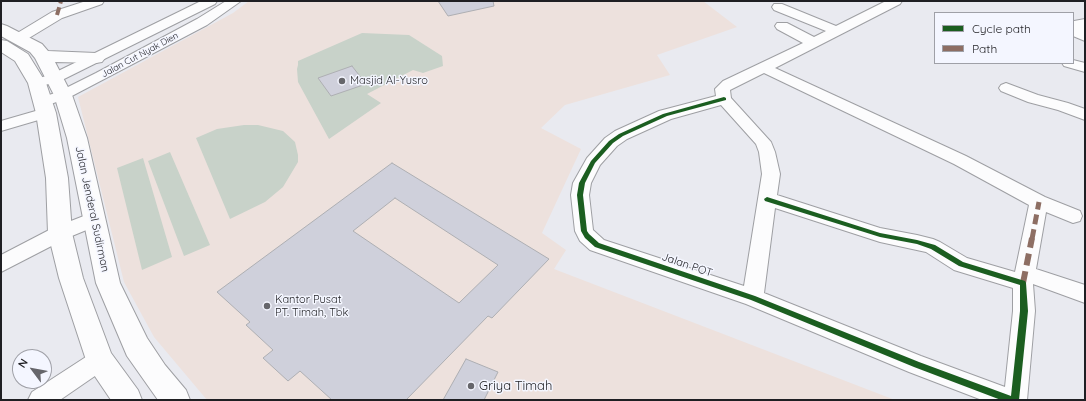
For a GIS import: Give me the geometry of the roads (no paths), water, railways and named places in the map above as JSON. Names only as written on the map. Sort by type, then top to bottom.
[{"type":"highway","name":"Jalan Jenderal Sudirman","points":[[1,29],[36,48],[43,56],[59,86],[77,138],[108,283],[137,347],[155,374],[176,400]]},
{"type":"highway","points":[[1,45],[22,58],[42,100],[57,178],[60,233],[71,278],[100,360],[128,400]]},
{"type":"highway","points":[[43,56],[96,58]]},
{"type":"street","points":[[57,15],[61,1]]},
{"type":"street","points":[[19,38],[57,15],[98,1]]},
{"type":"street","name":"Jalan Cut Nyak Dien","points":[[1,126],[42,100],[96,58],[212,1]]},
{"type":"street","name":"Jalan Cut Nyak Dien","points":[[59,86],[202,22],[235,1]]},
{"type":"street","points":[[753,298],[771,174],[767,152],[763,142],[724,99],[722,89],[723,87],[764,68],[896,1]]},
{"type":"street","points":[[778,8],[837,31]]},
{"type":"street","points":[[1085,23],[1079,24],[1078,34],[1085,36]]},
{"type":"street","points":[[782,26],[814,43]]},
{"type":"street","points":[[1072,64],[1085,68]]},
{"type":"street","points":[[764,68],[960,160],[1039,202],[1073,216]]},
{"type":"street","points":[[1006,88],[1025,96],[1063,106],[1085,115]]},
{"type":"street","name":"Jalan POT","points":[[724,99],[665,115],[621,135],[610,142],[593,162],[582,183],[580,195],[584,231],[586,236],[597,245],[753,298],[1000,398]]},
{"type":"street","points":[[767,199],[880,235],[933,246],[961,264],[1024,278],[1085,294]]},
{"type":"street","points":[[1016,400],[1024,311],[1024,278],[1039,202]]},
{"type":"street","points":[[1,264],[60,233],[94,219]]},
{"type":"street","points":[[40,400],[100,360]]},
{"type":"place","name":"Masjid Al-Yusro","points":[[342,81]]},
{"type":"place","name":"Kantor Pusat PT. Timah, Tbk","points":[[267,306]]},
{"type":"place","name":"Griya Timah","points":[[471,386]]}]
